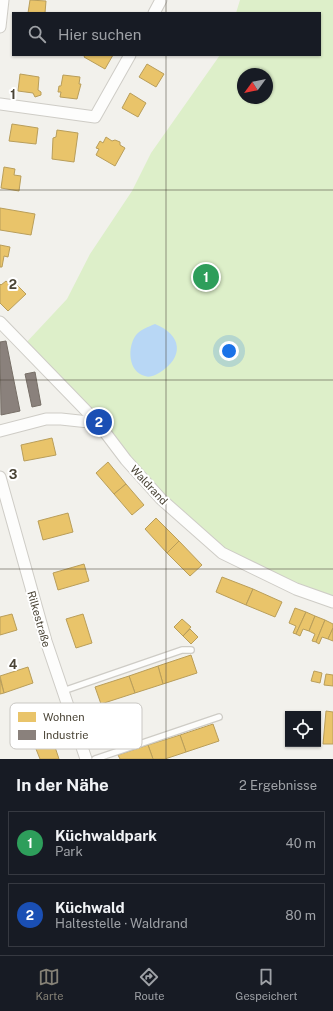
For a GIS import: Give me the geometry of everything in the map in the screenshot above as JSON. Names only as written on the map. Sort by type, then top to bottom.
[{"type":"street","points":[[0,27],[3,0]]},
{"type":"street","points":[[155,12],[161,0]]},
{"type":"street","points":[[0,104],[95,117],[129,56]]},
{"type":"street","name":"Waldrand","points":[[0,322],[98,423],[126,460],[161,499],[222,553],[296,589],[333,602]]},
{"type":"street","points":[[0,431],[46,419],[98,423]]},
{"type":"street","name":"Rilkestraße","points":[[0,477],[22,558],[66,703]]},
{"type":"street","name":"Rilkestraße","points":[[82,749],[86,759]]},
{"type":"lane","points":[[62,692],[182,650],[192,650]]},
{"type":"lane","points":[[142,743],[219,717]]},
{"type":"lane","points":[[95,759],[125,749]]},
{"type":"green space","points":[[240,0],[333,0],[333,598],[300,586],[224,548],[163,495],[24,345],[67,299],[90,254],[132,191],[151,153],[219,56],[321,56],[321,12],[236,12]]},
{"type":"water","points":[[155,324],[171,334],[177,347],[173,360],[167,367],[156,375],[147,377],[139,374],[135,370],[132,364],[130,352],[136,335],[145,328]]},
{"type":"building: Wohnen","points":[[30,0],[46,1],[45,12],[28,12]]},
{"type":"building: Wohnen","points":[[84,56],[112,56],[105,69]]},
{"type":"building: Wohnen","points":[[147,64],[164,74],[156,87],[139,77]]},
{"type":"building: Wohnen","points":[[20,74],[39,77],[38,90],[41,92],[41,95],[35,97],[33,93],[18,91]]},
{"type":"building: Wohnen","points":[[63,75],[80,77],[79,84],[81,84],[77,99],[60,97],[61,92],[58,92]]},
{"type":"building: Wohnen","points":[[130,93],[146,103],[138,117],[122,108]]},
{"type":"building: Wohnen","points":[[12,124],[38,128],[36,144],[9,141]]},
{"type":"building: Wohnen","points":[[57,130],[78,133],[74,162],[52,159],[53,138],[56,137]]},
{"type":"building: Wohnen","points":[[106,137],[112,141],[115,140],[120,142],[120,145],[125,148],[115,166],[96,155],[99,149],[96,148],[100,141],[103,143]]},
{"type":"building: Wohnen","points":[[4,167],[15,169],[14,175],[21,176],[19,191],[1,188]]},
{"type":"building: Wohnen","points":[[0,208],[35,214],[31,235],[0,230]]},
{"type":"building: Wohnen","points":[[0,245],[10,247],[8,257],[4,256],[2,267],[0,267]]},
{"type":"building: Wohnen","points":[[6,281],[12,286],[15,283],[26,294],[8,311],[0,303],[0,284],[1,285]]},
{"type":"building: Wohnen","points":[[52,438],[56,455],[24,461],[21,445]]},
{"type":"building: Wohnen","points":[[108,462],[126,484],[114,494],[96,473]]},
{"type":"building: Wohnen","points":[[126,484],[144,505],[132,515],[114,494]]},
{"type":"building: Wohnen","points":[[68,513],[73,532],[43,540],[38,521]]},
{"type":"building: Wohnen","points":[[156,518],[179,541],[167,553],[145,529]]},
{"type":"building: Wohnen","points":[[179,541],[202,565],[190,576],[167,553]]},
{"type":"building: Wohnen","points":[[84,564],[89,581],[58,590],[53,573]]},
{"type":"building: Wohnen","points":[[222,577],[253,589],[246,605],[216,592]]},
{"type":"building: Wohnen","points":[[253,589],[282,602],[275,617],[246,605]]},
{"type":"building: Wohnen","points":[[295,608],[306,612],[296,634],[293,633],[296,626],[289,623]]},
{"type":"building: Wohnen","points":[[306,612],[315,616],[309,631],[303,629],[300,636],[296,634]]},
{"type":"building: Wohnen","points":[[12,614],[17,630],[0,635],[0,617]]},
{"type":"building: Wohnen","points":[[83,614],[92,643],[76,648],[66,619]]},
{"type":"building: Wohnen","points":[[315,616],[325,620],[316,642],[312,641],[315,634],[309,631]]},
{"type":"building: Wohnen","points":[[182,619],[191,627],[183,636],[174,627]]},
{"type":"building: Wohnen","points":[[325,620],[333,624],[333,628],[328,639],[322,637],[319,644],[316,642]]},
{"type":"building: Wohnen","points":[[333,628],[333,641],[328,639]]},
{"type":"building: Wohnen","points":[[190,629],[198,637],[191,644],[183,636]]},
{"type":"building: Wohnen","points":[[191,655],[197,673],[163,684],[158,666]]},
{"type":"building: Wohnen","points":[[158,666],[163,684],[135,693],[129,676]]},
{"type":"building: Wohnen","points":[[28,667],[33,683],[4,693],[0,676]]},
{"type":"building: Wohnen","points":[[314,671],[322,673],[320,683],[311,681]]},
{"type":"building: Wohnen","points":[[326,674],[333,675],[333,686],[324,685]]},
{"type":"building: Wohnen","points":[[129,676],[135,693],[101,703],[95,687]]},
{"type":"building: Wohnen","points":[[0,679],[4,693],[0,694]]},
{"type":"building: Wohnen","points":[[326,711],[333,712],[333,744],[323,744]]},
{"type":"building: Wohnen","points":[[213,724],[219,741],[186,752],[180,735]]},
{"type":"building: Wohnen","points":[[180,735],[186,752],[165,759],[153,759],[148,745]]},
{"type":"building: Wohnen","points":[[148,745],[153,759],[120,759],[118,755],[136,749],[142,749],[142,747]]},
{"type":"building: Wohnen","points":[[36,749],[56,749],[59,759],[40,759]]},
{"type":"building: Industrie","points":[[6,341],[20,411],[1,415],[0,342]]},
{"type":"building: Industrie","points":[[35,372],[41,405],[32,407],[25,374]]},
{"type":"place","name":"Küchwaldpark","points":[[206,277]]},
{"type":"place","name":"Küchwald","points":[[99,422]]}]
